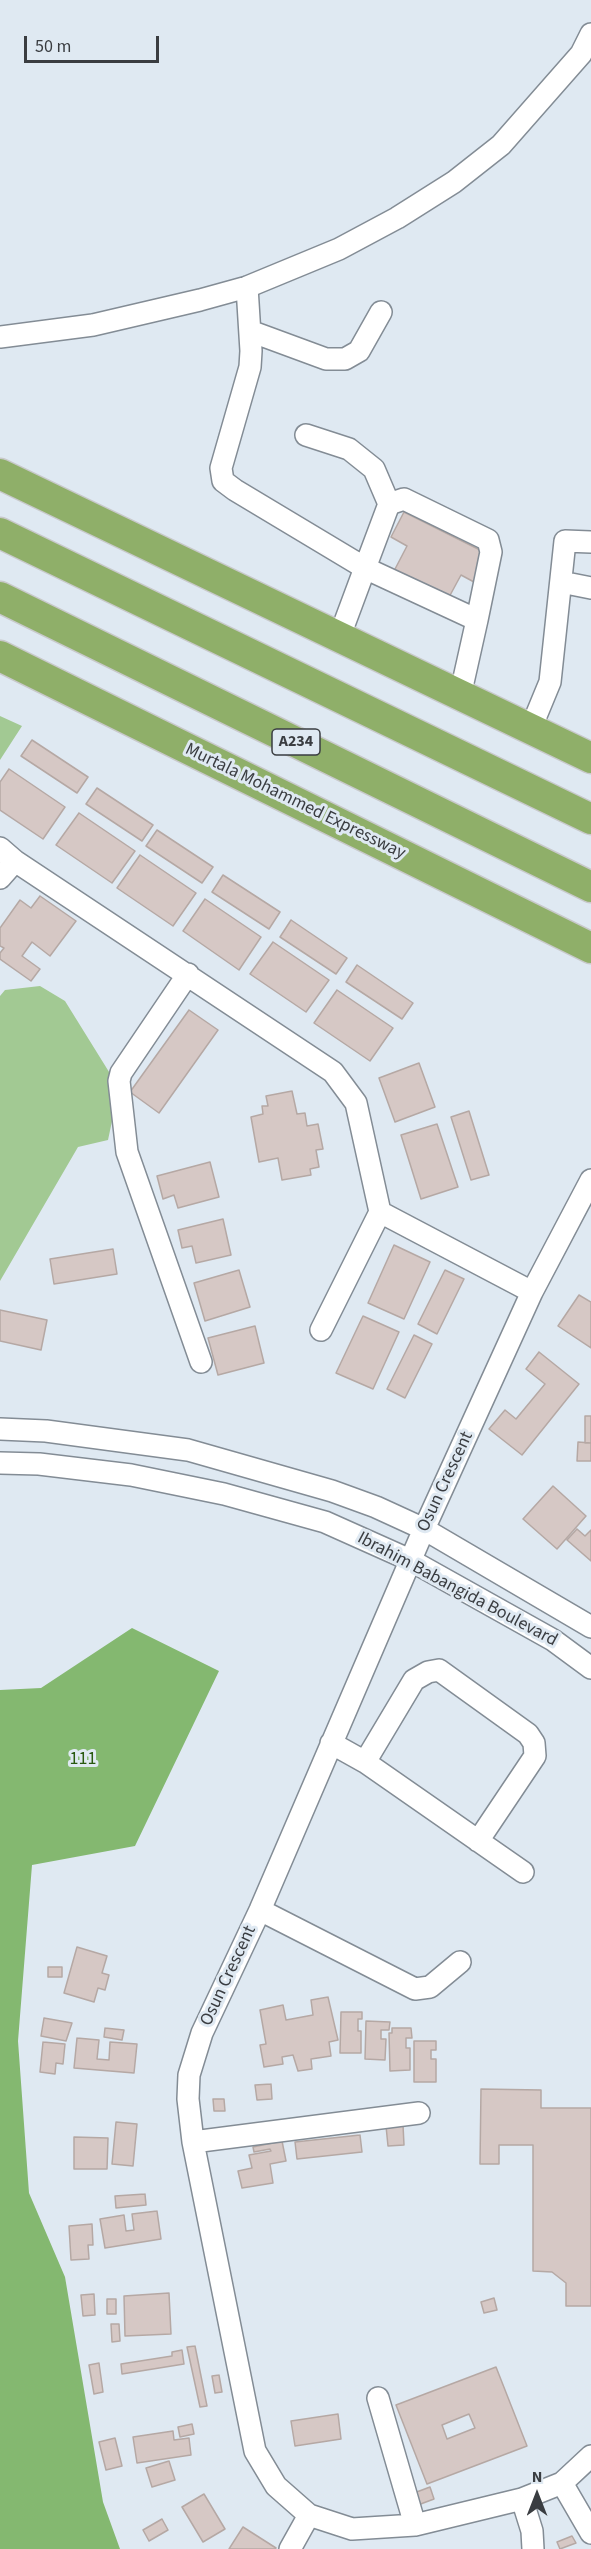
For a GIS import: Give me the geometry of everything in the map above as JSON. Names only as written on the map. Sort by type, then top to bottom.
[{"type":"highway","points":[[3,475],[591,758]]},
{"type":"highway","points":[[0,533],[591,819]]},
{"type":"highway","name":"A234","points":[[0,597],[591,887]]},
{"type":"highway","name":"Murtala Mohammed Expressway","points":[[0,656],[591,948]]},
{"type":"street","points":[[0,337],[93,325],[143,315],[247,287],[339,249],[397,218],[454,182],[501,145],[586,57],[591,34]]},
{"type":"street","points":[[247,287],[250,367],[221,468],[224,481],[235,490],[365,568],[477,620]]},
{"type":"street","points":[[250,331],[326,359],[345,359],[359,351],[381,312]]},
{"type":"street","points":[[0,350],[34,332]]},
{"type":"street","points":[[306,435],[349,449],[374,469],[389,504],[339,638]]},
{"type":"street","points":[[389,504],[404,499],[488,540],[491,552],[460,696]]},
{"type":"street","points":[[531,728],[550,682],[566,541],[591,542]]},
{"type":"street","points":[[561,582],[591,588]]},
{"type":"street","points":[[0,878],[8,854],[333,1072],[356,1103],[380,1212],[321,1330]]},
{"type":"street","points":[[562,934],[591,960]]},
{"type":"street","points":[[189,974],[121,1073],[119,1081],[127,1152],[201,1362]]},
{"type":"street","name":"Osun Crescent","points":[[591,1180],[532,1292],[410,1560],[261,1910],[202,2033],[189,2075],[188,2099],[193,2142],[255,2451],[276,2486],[309,2515],[352,2529],[415,2525],[522,2499],[562,2483],[591,2456]]},
{"type":"street","points":[[380,1212],[532,1292]]},
{"type":"street","name":"Ibrahim Babangida Boulevard","points":[[0,1429],[46,1431],[189,1450],[332,1491],[376,1507],[424,1529],[591,1627]]},
{"type":"street","name":"Ibrahim Babangida Boulevard","points":[[0,1463],[39,1464],[131,1475],[224,1494],[325,1522],[410,1560],[553,1640],[591,1668]]},
{"type":"street","points":[[365,1762],[414,1680],[428,1672],[439,1670],[528,1734],[534,1743],[535,1756],[478,1841]]},
{"type":"street","points":[[331,1743],[365,1762],[523,1872]]},
{"type":"street","points":[[261,1910],[415,1989],[430,1987],[460,1962]]},
{"type":"street","points":[[193,2142],[419,2113]]},
{"type":"street","points":[[378,2398],[415,2525]]},
{"type":"street","points":[[562,2483],[591,2533]]},
{"type":"street","points":[[522,2499],[532,2531],[533,2549]]},
{"type":"street","points":[[290,2549],[309,2515]]},
{"type":"green space","points":[[0,716],[22,726],[0,760]]},
{"type":"green space","points":[[40,986],[65,1001],[119,1088],[108,1140],[78,1147],[0,1281],[0,996],[5,990]]},
{"type":"green space","name":"111","points":[[132,1628],[219,1671],[135,1846],[32,1865],[18,2041],[29,2193],[65,2277],[103,2502],[120,2549],[0,2549],[0,1690],[41,1688]]},
{"type":"building","points":[[404,512],[488,554],[474,582],[461,575],[448,599],[394,571],[407,546],[391,537]]},
{"type":"building","points":[[32,740],[88,777],[77,793],[21,756]]},
{"type":"building","points":[[9,769],[65,807],[43,839],[0,810],[0,782]]},
{"type":"building","points":[[97,788],[153,825],[142,841],[86,804]]},
{"type":"building","points":[[79,813],[135,851],[112,883],[56,845]]},
{"type":"building","points":[[157,830],[213,867],[202,883],[146,846]]},
{"type":"building","points":[[140,855],[196,893],[173,926],[117,888]]},
{"type":"building","points":[[223,875],[280,912],[269,929],[212,892]]},
{"type":"building","points":[[40,896],[76,921],[50,956],[32,942],[22,956],[40,969],[31,981],[0,959],[0,953],[4,948],[0,946],[0,928],[20,900],[31,908]]},
{"type":"building","points":[[205,899],[261,937],[239,970],[183,931]]},
{"type":"building","points":[[291,920],[347,958],[336,974],[280,937]]},
{"type":"building","points":[[273,942],[329,980],[306,1012],[250,974]]},
{"type":"building","points":[[357,965],[413,1003],[402,1019],[346,982]]},
{"type":"building","points":[[337,990],[393,1028],[370,1061],[314,1023]]},
{"type":"building","points":[[189,1010],[218,1030],[159,1113],[130,1092]]},
{"type":"building","points":[[419,1063],[435,1107],[395,1122],[379,1078]]},
{"type":"building","points":[[292,1091],[297,1114],[305,1113],[307,1126],[318,1124],[323,1149],[316,1150],[319,1167],[310,1169],[311,1175],[282,1180],[278,1158],[259,1162],[251,1117],[263,1114],[262,1106],[268,1106],[266,1096]]},
{"type":"building","points":[[469,1111],[489,1175],[471,1180],[451,1117]]},
{"type":"building","points":[[437,1124],[458,1187],[421,1199],[401,1135]]},
{"type":"building","points":[[210,1162],[219,1197],[178,1208],[174,1195],[163,1199],[157,1176]]},
{"type":"building","points":[[223,1219],[231,1255],[196,1263],[192,1246],[182,1248],[178,1230]]},
{"type":"building","points":[[394,1245],[430,1262],[404,1319],[368,1303]]},
{"type":"building","points":[[113,1249],[117,1274],[54,1284],[50,1259]]},
{"type":"building","points":[[239,1270],[250,1307],[205,1321],[194,1283]]},
{"type":"building","points":[[445,1270],[464,1279],[437,1334],[418,1324]]},
{"type":"building","points":[[579,1295],[591,1302],[591,1348],[558,1326]]},
{"type":"building","points":[[0,1310],[47,1320],[41,1350],[0,1341]]},
{"type":"building","points":[[363,1316],[399,1332],[373,1389],[336,1373]]},
{"type":"building","points":[[255,1326],[264,1363],[218,1375],[208,1338]]},
{"type":"building","points":[[414,1335],[432,1344],[405,1398],[387,1389]]},
{"type":"building","points":[[539,1352],[579,1384],[522,1455],[489,1429],[505,1410],[516,1419],[545,1384],[526,1369]]},
{"type":"building","points":[[585,1416],[591,1416],[591,1443],[585,1443]]},
{"type":"building","points":[[578,1442],[591,1443],[591,1461],[577,1461]]},
{"type":"building","points":[[553,1486],[586,1516],[557,1549],[523,1519]]},
{"type":"building","points":[[577,1529],[585,1536],[591,1530],[591,1561],[567,1540]]},
{"type":"building","points":[[77,1947],[107,1956],[102,1973],[109,1975],[105,1990],[98,1988],[94,2002],[64,1993]]},
{"type":"building","points":[[48,1967],[62,1967],[62,1977],[48,1977]]},
{"type":"building","points":[[328,1997],[338,2040],[329,2042],[331,2056],[311,2059],[312,2069],[298,2071],[293,2055],[282,2057],[283,2064],[264,2067],[260,2045],[266,2044],[260,2010],[283,2005],[286,2020],[313,2015],[311,2000]]},
{"type":"building","points":[[341,2012],[362,2012],[362,2019],[358,2019],[358,2031],[361,2031],[361,2053],[340,2053]]},
{"type":"building","points":[[44,2018],[72,2023],[66,2041],[41,2036]]},
{"type":"building","points":[[366,2021],[390,2022],[389,2030],[381,2030],[381,2039],[386,2039],[385,2060],[365,2059]]},
{"type":"building","points":[[105,2028],[124,2030],[122,2040],[104,2037]]},
{"type":"building","points":[[392,2028],[411,2028],[412,2038],[406,2038],[406,2048],[410,2048],[410,2070],[390,2071],[389,2033],[392,2033]]},
{"type":"building","points":[[77,2038],[99,2040],[97,2059],[109,2060],[110,2042],[137,2044],[134,2073],[74,2068]]},
{"type":"building","points":[[414,2041],[436,2041],[436,2050],[431,2050],[431,2059],[436,2059],[436,2082],[414,2082]]},
{"type":"building","points":[[43,2042],[65,2044],[63,2064],[56,2063],[55,2074],[40,2072]]},
{"type":"building","points":[[271,2084],[272,2099],[257,2100],[255,2085]]},
{"type":"building","points":[[481,2089],[541,2090],[541,2108],[591,2108],[591,2306],[566,2306],[566,2283],[552,2272],[533,2271],[533,2145],[499,2145],[499,2164],[480,2164]]},
{"type":"building","points":[[213,2099],[224,2099],[225,2111],[214,2111]]},
{"type":"building","points":[[116,2122],[137,2124],[133,2166],[112,2164]]},
{"type":"building","points":[[403,2125],[404,2145],[388,2146],[386,2126]]},
{"type":"building","points":[[360,2135],[362,2152],[297,2159],[295,2142]]},
{"type":"building","points":[[74,2137],[108,2138],[107,2169],[74,2169]]},
{"type":"building","points":[[282,2141],[286,2161],[270,2164],[273,2183],[242,2188],[238,2171],[252,2168],[249,2155],[271,2151],[270,2149],[254,2152],[253,2147]]},
{"type":"building","points":[[145,2194],[146,2205],[116,2208],[115,2196]]},
{"type":"building","points":[[157,2211],[161,2239],[105,2248],[100,2219],[124,2215],[126,2231],[134,2230],[132,2214]]},
{"type":"building","points":[[92,2224],[93,2245],[88,2245],[89,2259],[71,2260],[69,2226]]},
{"type":"building","points":[[169,2293],[171,2334],[125,2336],[124,2296]]},
{"type":"building","points":[[94,2294],[95,2315],[83,2316],[81,2295]]},
{"type":"building","points":[[494,2298],[497,2310],[484,2313],[481,2302]]},
{"type":"building","points":[[107,2299],[116,2299],[116,2314],[107,2314]]},
{"type":"building","points":[[111,2324],[119,2324],[120,2341],[112,2342]]},
{"type":"building","points":[[195,2346],[207,2406],[200,2407],[187,2347]]},
{"type":"building","points":[[182,2350],[184,2364],[122,2374],[121,2364],[172,2356],[172,2352]]},
{"type":"building","points":[[99,2363],[103,2392],[94,2394],[89,2365]]},
{"type":"building","points":[[496,2367],[527,2446],[427,2484],[396,2405]],"holes":[[[469,2414],[475,2428],[447,2439],[442,2425]]]},
{"type":"building","points":[[219,2375],[222,2392],[215,2393],[212,2376]]},
{"type":"building","points":[[338,2414],[341,2439],[295,2446],[291,2421]]},
{"type":"building","points":[[192,2424],[194,2434],[180,2437],[178,2427]]},
{"type":"building","points":[[173,2431],[174,2440],[189,2438],[191,2455],[137,2463],[133,2437]]},
{"type":"building","points":[[115,2438],[122,2466],[106,2470],[99,2442]]},
{"type":"building","points":[[169,2461],[175,2480],[152,2487],[146,2468]]},
{"type":"building","points":[[430,2487],[434,2499],[418,2505],[414,2493]]},
{"type":"building","points":[[204,2494],[225,2529],[203,2542],[182,2507]]},
{"type":"building","points":[[162,2519],[168,2530],[149,2541],[143,2530]]},
{"type":"building","points":[[243,2527],[276,2548],[229,2549]]},
{"type":"building","points":[[572,2536],[576,2543],[560,2549],[557,2542]]}]
